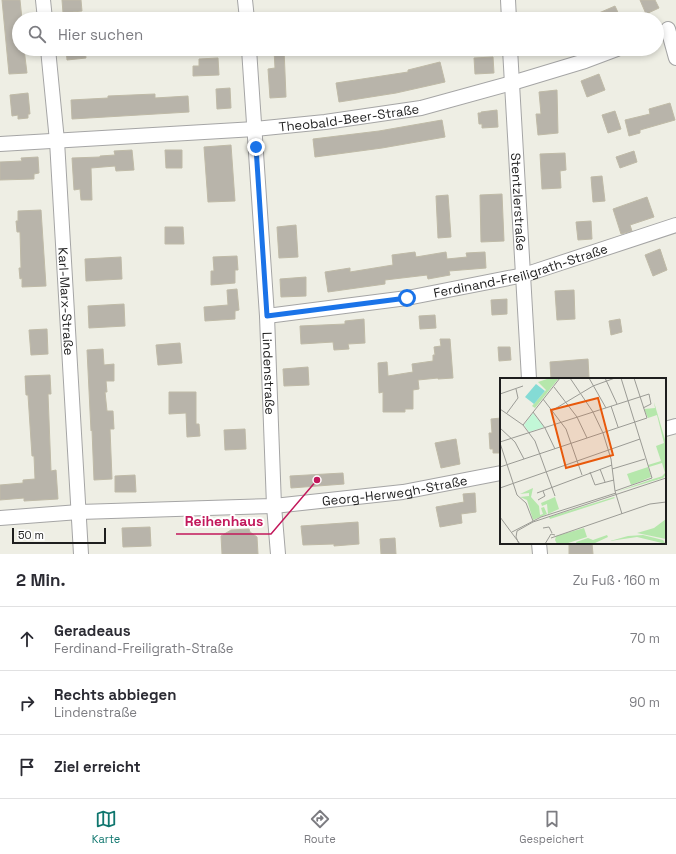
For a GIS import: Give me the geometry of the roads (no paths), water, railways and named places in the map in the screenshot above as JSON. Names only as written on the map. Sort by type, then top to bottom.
[{"type":"street","points":[[43,0],[44,12]]},
{"type":"street","points":[[245,0],[246,12]]},
{"type":"street","points":[[508,0],[509,12]]},
{"type":"street","points":[[667,29],[676,58]]},
{"type":"street","name":"Karl-Marx-Straße","points":[[49,56],[57,141],[81,554]]},
{"type":"street","name":"Lindenstraße","points":[[250,56],[267,316],[274,506],[278,554]]},
{"type":"street","name":"Stentzlerstraße","points":[[510,56],[529,378]]},
{"type":"street","name":"Theobald-Beer-Straße","points":[[0,144],[255,129],[325,122],[421,108],[585,62],[600,56]]},
{"type":"street","name":"Ferdinand-Freiligrath-Straße","points":[[267,316],[407,298],[524,276],[676,225]]},
{"type":"street","points":[[666,429],[676,426]]},
{"type":"street","name":"Georg-Herwegh-Straße","points":[[0,518],[79,512],[274,506],[403,492],[500,473]]},
{"type":"street","points":[[539,544],[540,554]]},
{"type":"place","name":"Reihenhaus","points":[[317,480]]}]
